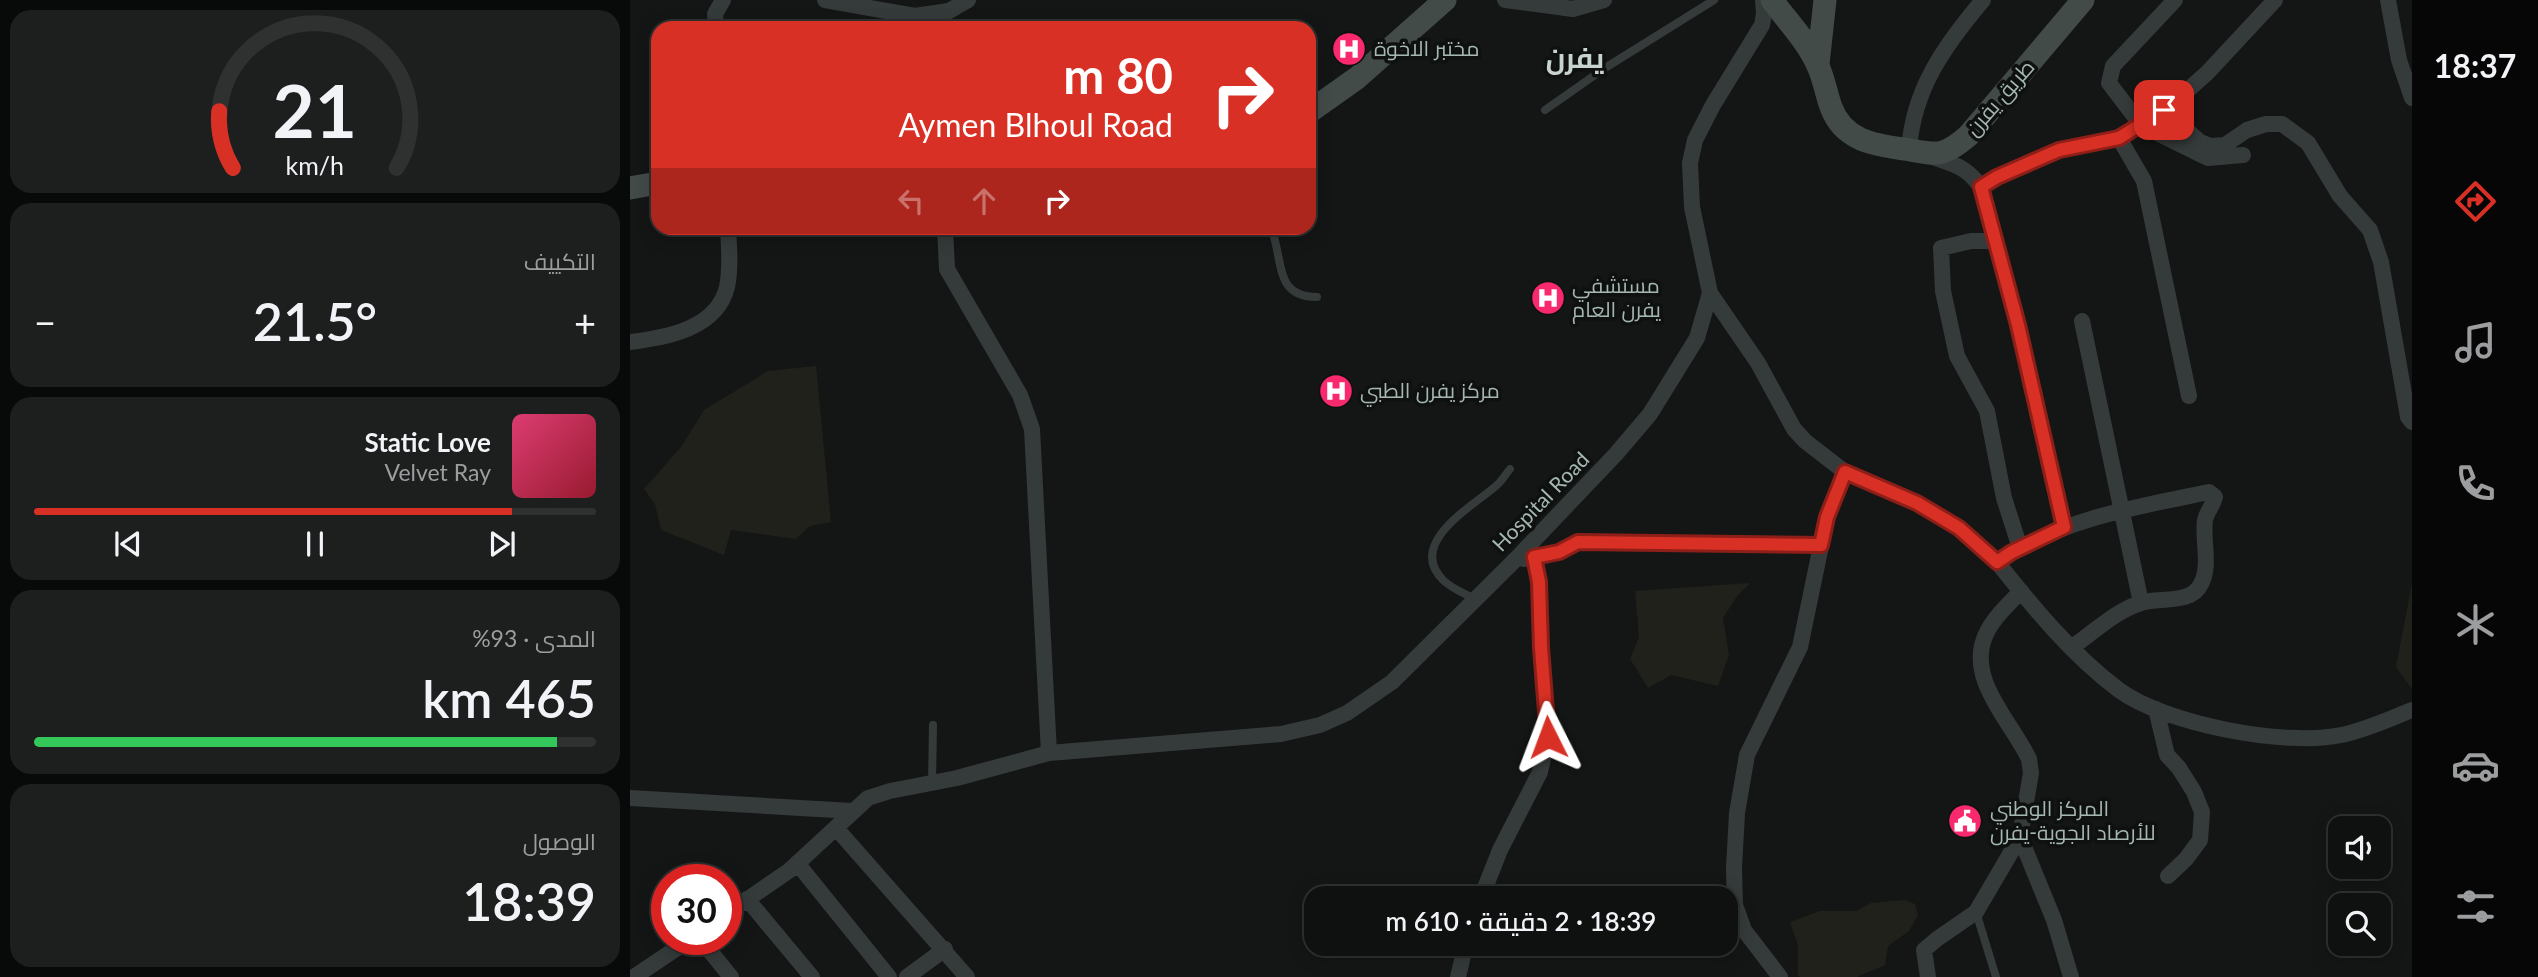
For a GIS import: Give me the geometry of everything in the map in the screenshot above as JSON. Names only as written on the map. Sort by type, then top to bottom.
[{"type":"main road","points":[[1316,107],[1357,78],[1445,0]]},
{"type":"main road","name":"طريق يفرن","points":[[1772,0],[1818,64],[1831,107],[1849,134],[1870,144],[1940,153],[1955,147],[1968,136],[2083,0]]},
{"type":"main road","points":[[1786,0],[1794,29]]},
{"type":"main road","points":[[1818,64],[1825,0]]},
{"type":"main road","points":[[630,188],[651,184]]},
{"type":"street","points":[[716,21],[715,14],[723,0]]},
{"type":"street","points":[[825,0],[915,16],[949,11],[968,0]]},
{"type":"street","points":[[1505,0],[1573,9],[1604,0]]},
{"type":"street","name":"Hospital Road","points":[[742,903],[797,863],[868,798],[1049,753],[1267,736],[1320,725],[1348,713],[1392,682],[1576,498],[1650,414],[1697,338],[1710,293],[1692,206],[1690,163],[1695,140],[1713,105],[1762,25],[1763,0]]},
{"type":"street","points":[[1983,0],[1951,38],[1917,101],[1910,124],[1917,152],[1960,166],[1981,187],[2039,415],[2064,527]]},
{"type":"street","points":[[2175,0],[2113,66],[2109,83],[2141,125],[2208,158],[2243,155]]},
{"type":"street","points":[[1981,187],[1997,177],[2059,150],[2119,138],[2141,125],[2164,110],[2208,72],[2275,0]]},
{"type":"street","points":[[2388,0],[2399,60],[2412,98]]},
{"type":"street","points":[[2164,110],[2200,142],[2210,146],[2225,145],[2247,130],[2266,124],[2282,124],[2308,143],[2340,195],[2370,230],[2381,262],[2408,417],[2412,422]]},
{"type":"street","points":[[2119,138],[2144,181],[2189,396]]},
{"type":"street","points":[[630,342],[683,332],[707,317],[719,304],[726,289],[728,235]]},
{"type":"street","points":[[945,235],[947,269],[1020,396],[1032,429],[1037,481],[1049,753]]},
{"type":"street","points":[[1996,241],[1971,241],[1941,248],[1943,291],[1957,356],[1987,411],[2004,498],[2020,548]]},
{"type":"street","points":[[1710,293],[1758,363],[1794,429],[1828,461],[1845,472],[1917,503],[1959,528],[1997,562],[2072,647],[2121,692],[2157,709],[2202,724],[2247,733],[2306,737],[2339,735],[2372,726],[2412,710]]},
{"type":"street","points":[[2082,321],[2141,603]]},
{"type":"street","points":[[1780,977],[1744,930],[1735,905],[1737,813],[1747,755],[1801,647],[1827,517],[1845,472]]},
{"type":"street","points":[[1997,562],[2064,527],[2123,509],[2209,492],[2215,497],[2205,520],[2203,582],[2198,589],[2181,598],[2141,603],[2115,616],[2072,647]]},
{"type":"street","points":[[1515,560],[1559,552],[1578,542],[1821,545]]},
{"type":"street","points":[[1486,886],[1500,850],[1540,772],[1548,737],[1539,582],[1534,557]]},
{"type":"street","points":[[1928,977],[1924,950],[1976,912],[2020,837],[2030,781],[2029,759],[1985,681],[1980,664],[1981,647],[1987,631],[2021,591]]},
{"type":"street","points":[[2157,709],[2167,755],[2194,792],[2202,813],[2200,840],[2186,859],[2168,876]]},
{"type":"street","points":[[630,799],[852,811]]},
{"type":"street","points":[[836,828],[967,977]]},
{"type":"street","points":[[2020,837],[2054,920],[2071,977]]},
{"type":"street","points":[[797,863],[889,977]]},
{"type":"street","points":[[747,899],[812,977]]},
{"type":"street","points":[[907,977],[945,949]]},
{"type":"street","points":[[634,977],[667,955]]},
{"type":"street","points":[[713,955],[731,977]]},
{"type":"street","points":[[1458,977],[1463,956]]},
{"type":"lane","points":[[1545,110],[1605,68],[1714,0]]},
{"type":"lane","points":[[1274,235],[1284,282],[1295,293],[1304,297],[1317,297]]},
{"type":"lane","points":[[1475,599],[1445,582],[1434,569],[1434,543],[1465,508],[1493,488],[1510,469]]},
{"type":"lane","points":[[932,783],[933,725]]},
{"type":"lane","points":[[1976,912],[1996,977]]},
{"type":"shaded area","points":[[816,366],[831,522],[810,526],[796,539],[731,530],[724,555],[661,530],[655,504],[644,489],[681,447],[704,410],[768,371]]},
{"type":"shaded area","points":[[1750,583],[1737,596],[1723,618],[1729,655],[1718,686],[1671,675],[1648,688],[1630,659],[1639,637],[1635,591]]},
{"type":"shaded area","points":[[2412,583],[2412,689],[2396,667]]},
{"type":"shaded area","points":[[1904,900],[1915,904],[1918,915],[1909,931],[1888,946],[1885,965],[1857,977],[1798,975],[1798,945],[1790,922],[1820,911],[1856,911],[1871,903]]},
{"type":"place","name":"مختبر الاخوة","points":[[1349,49]]},
{"type":"place","name":"مستشفي يفرن العام","points":[[1548,298]]},
{"type":"place","name":"مركز يفرن الطبي","points":[[1336,391]]},
{"type":"place","name":"المركز الوطني للأرصاد الجوية-يفرن","points":[[1965,821]]},
{"type":"district","name":"يفرن","points":[[1575,58]]},
{"type":"route","points":[[1548,737],[1539,582],[1534,557],[1559,552],[1578,542],[1821,545],[1834,495],[1845,472],[1917,503],[1959,528],[1997,562],[2064,527],[2018,325],[1981,187],[1997,177],[2059,150],[2119,138],[2164,110]]}]
